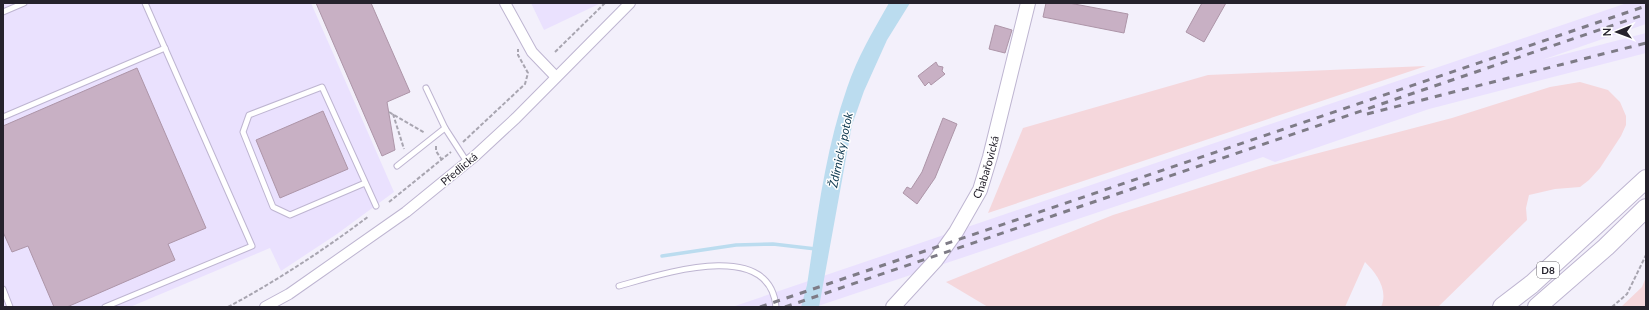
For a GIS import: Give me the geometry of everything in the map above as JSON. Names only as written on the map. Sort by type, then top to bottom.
[{"type":"highway","name":"D8","points":[[1502,307],[1532,284],[1646,179]]},
{"type":"highway","name":"D8","points":[[1536,307],[1606,247],[1646,208]]},
{"type":"main road","name":"Chabařovická","points":[[893,307],[936,260],[956,232],[980,190],[990,157],[1028,3]]},
{"type":"street","points":[[505,3],[532,52],[556,77]]},
{"type":"street","name":"Předlická","points":[[265,307],[289,294],[406,212],[467,162],[516,118],[630,3]]},
{"type":"lane","points":[[3,12],[24,3]]},
{"type":"lane","points":[[105,307],[252,246],[144,3]]},
{"type":"lane","points":[[3,117],[165,48]]},
{"type":"lane","points":[[365,183],[290,215],[273,207],[243,132],[249,115],[322,87],[376,206]]},
{"type":"lane","points":[[426,88],[445,128],[467,162]]},
{"type":"lane","points":[[397,166],[445,128]]},
{"type":"lane","points":[[619,286],[660,274],[703,267],[738,266],[749,270],[765,281],[772,290],[776,307]]},
{"type":"lane","points":[[3,289],[10,307]]},
{"type":"path","points":[[555,52],[605,3]]},
{"type":"path","points":[[459,145],[525,84],[528,73],[518,55],[520,46]]},
{"type":"path","points":[[389,112],[431,137]]},
{"type":"path","points":[[393,114],[406,156]]},
{"type":"path","points":[[436,146],[436,151],[442,160]]},
{"type":"path","points":[[389,202],[452,152]]},
{"type":"path","points":[[228,307],[269,285],[331,245],[370,216]]},
{"type":"path","points":[[1612,307],[1627,294],[1646,255]]},
{"type":"shaded area","points":[[3,3],[311,3],[394,192],[337,234],[281,271],[270,248],[130,307],[3,307]]},
{"type":"shaded area","points":[[531,3],[601,3],[544,30]]},
{"type":"shaded area","points":[[1627,3],[1646,3],[1646,24],[1542,60],[1646,33],[1646,53],[1429,109],[1275,162],[1263,157],[815,307],[732,307]]},
{"type":"shaded area","points":[[1426,66],[988,213],[1023,128],[1208,75]]},
{"type":"shaded area","points":[[1580,82],[1608,90],[1620,102],[1626,116],[1626,125],[1621,136],[1600,168],[1580,187],[1555,189],[1529,195],[1526,208],[1527,220],[1438,307],[1381,307],[1383,294],[1380,282],[1365,262],[1345,307],[988,307],[946,282],[1113,215],[1269,166],[1452,118],[1550,87]]},
{"type":"shaded area","points":[[1646,277],[1646,307],[1621,307],[1642,287]]},
{"type":"water","name":"Ždírnický potok","points":[[889,3],[910,3],[887,40],[864,91],[852,125],[819,307],[801,307],[807,285],[827,161],[839,112],[856,66]]},
{"type":"building","points":[[316,3],[371,3],[410,92],[387,102],[395,150],[382,156]]},
{"type":"building","points":[[1046,3],[1069,3],[1128,14],[1124,33],[1043,17]]},
{"type":"building","points":[[1202,3],[1226,3],[1204,42],[1186,32]]},
{"type":"building","points":[[995,25],[1012,30],[1005,53],[989,49]]},
{"type":"building","points":[[936,62],[938,66],[943,67],[942,71],[945,74],[931,85],[929,82],[925,86],[918,76]]},
{"type":"building","points":[[137,68],[206,228],[168,244],[175,260],[67,307],[54,307],[28,246],[12,252],[3,232],[3,126]]},
{"type":"building","points":[[323,111],[348,169],[280,198],[256,140]]},
{"type":"building","points":[[943,118],[957,124],[935,178],[917,204],[903,193],[907,187],[911,189],[922,172]]},
{"type":"waterway","points":[[662,256],[736,245],[773,244],[816,249]]},
{"type":"railway","points":[[760,307],[1646,6]]},
{"type":"railway","points":[[785,307],[1646,14]]},
{"type":"railway","points":[[1367,114],[1646,43]]}]
